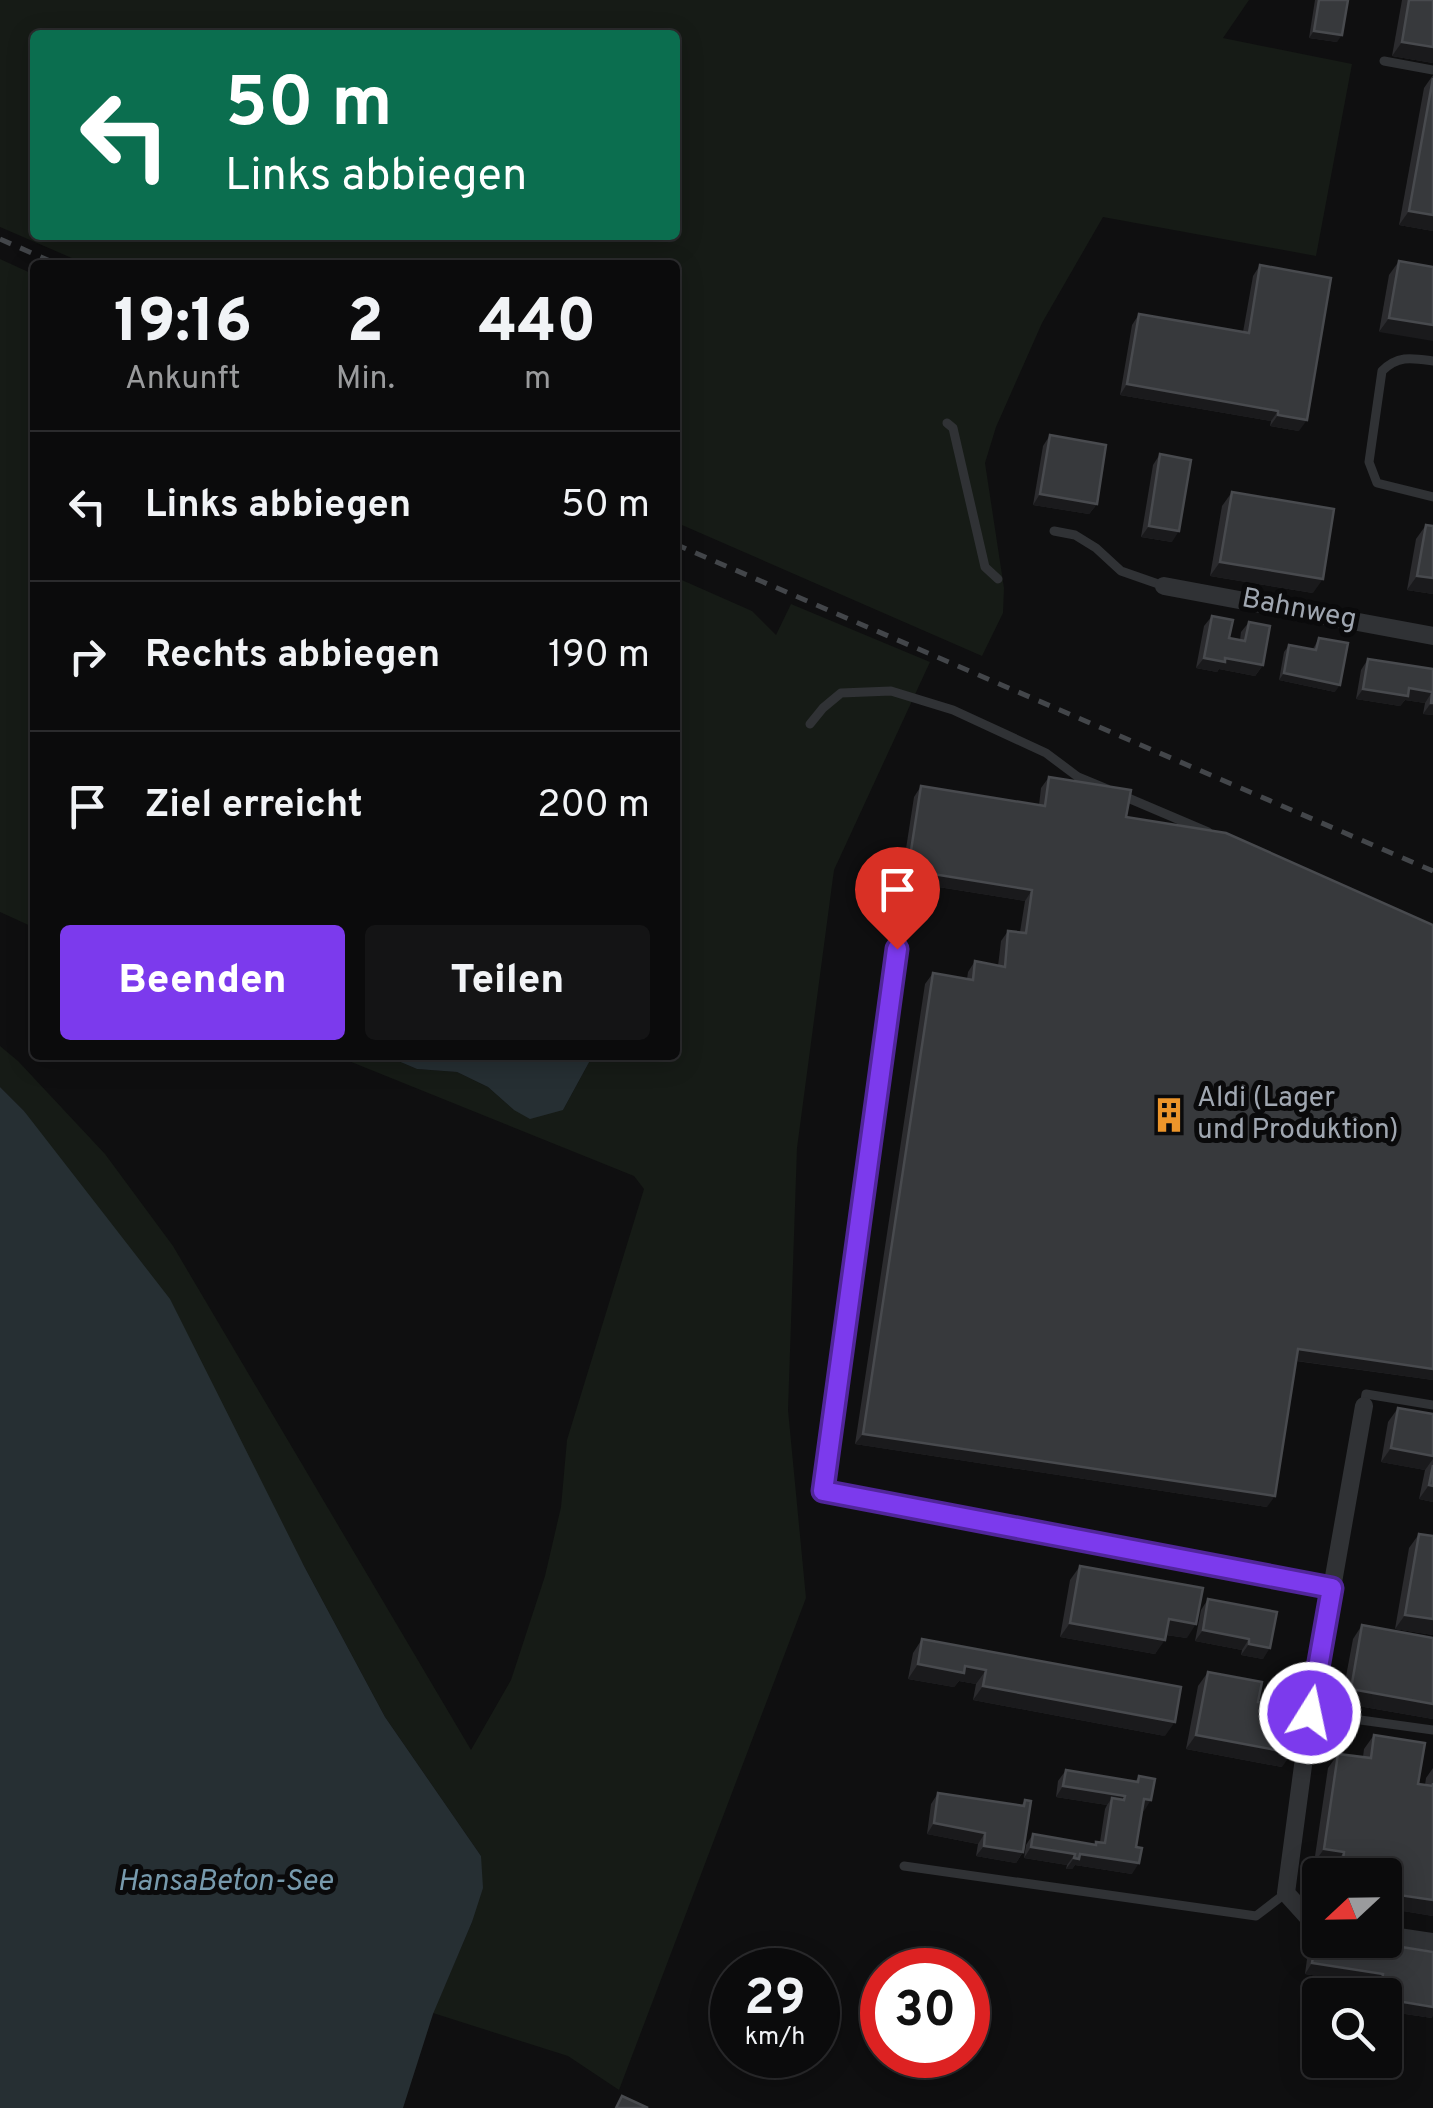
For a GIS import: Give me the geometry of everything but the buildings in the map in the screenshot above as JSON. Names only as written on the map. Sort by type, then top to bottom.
[{"type":"street","name":"Bahnweg","points":[[1164,586],[1433,636]]},
{"type":"street","points":[[1302,1911],[1286,1893],[1310,1713],[1364,1406]]},
{"type":"street","points":[[1402,1937],[1433,1942]]},
{"type":"lane","points":[[1384,61],[1433,70]]},
{"type":"lane","points":[[1433,361],[1406,358],[1396,360],[1382,371],[1369,462],[1377,483],[1433,497]]},
{"type":"lane","points":[[946,423],[953,428],[985,567],[998,579]]},
{"type":"lane","points":[[1054,530],[1075,535],[1121,571],[1164,586]]},
{"type":"lane","points":[[810,724],[841,693],[891,691],[953,710],[1046,754],[1078,777],[1220,838]]},
{"type":"lane","points":[[897,949],[823,1491],[1332,1588]]},
{"type":"lane","points":[[1364,1406],[1366,1394],[1433,1405]]},
{"type":"lane","points":[[1310,1713],[1433,1730]]},
{"type":"lane","points":[[904,1866],[1256,1916],[1286,1893]]},
{"type":"shaded area","points":[[0,0],[1249,0],[1223,38],[1352,64],[1316,256],[1103,217],[1042,323],[996,427],[985,463],[1004,588],[1003,613],[982,656],[680,524],[680,260],[76,260],[30,240],[680,240],[680,30],[30,30],[30,240],[0,227]]},
{"type":"shaded area","points":[[0,259],[30,273],[30,926],[0,912]]},
{"type":"shaded area","points":[[680,579],[752,611],[776,635],[791,604],[930,662],[834,870],[797,1148],[788,1410],[806,1598],[619,2090],[568,2056],[433,2013],[472,1922],[481,1856],[385,1717],[304,1566],[24,1111],[0,1087],[0,1046],[105,1154],[173,1246],[471,1750],[511,1680],[545,1576],[561,1507],[567,1440],[644,1189],[634,1176],[346,1060],[396,1060],[417,1069],[457,1072],[488,1087],[514,1110],[563,1110],[590,1060],[680,1060]]},
{"type":"water","points":[[396,1060],[590,1060],[563,1110],[530,1119],[488,1087],[457,1072],[417,1069]]},
{"type":"water","name":"HansaBeton-See","points":[[0,1087],[24,1111],[170,1299],[385,1717],[481,1856],[483,1888],[433,2014],[403,2108],[0,2108]]},
{"type":"railway","points":[[0,239],[48,260]]},
{"type":"railway","points":[[680,546],[1433,871]]},
{"type":"place","name":"Aldi (Lager und Produktion)","points":[[1169,1115]]},
{"type":"route","points":[[897,949],[823,1491],[1332,1588],[1310,1713]]}]
